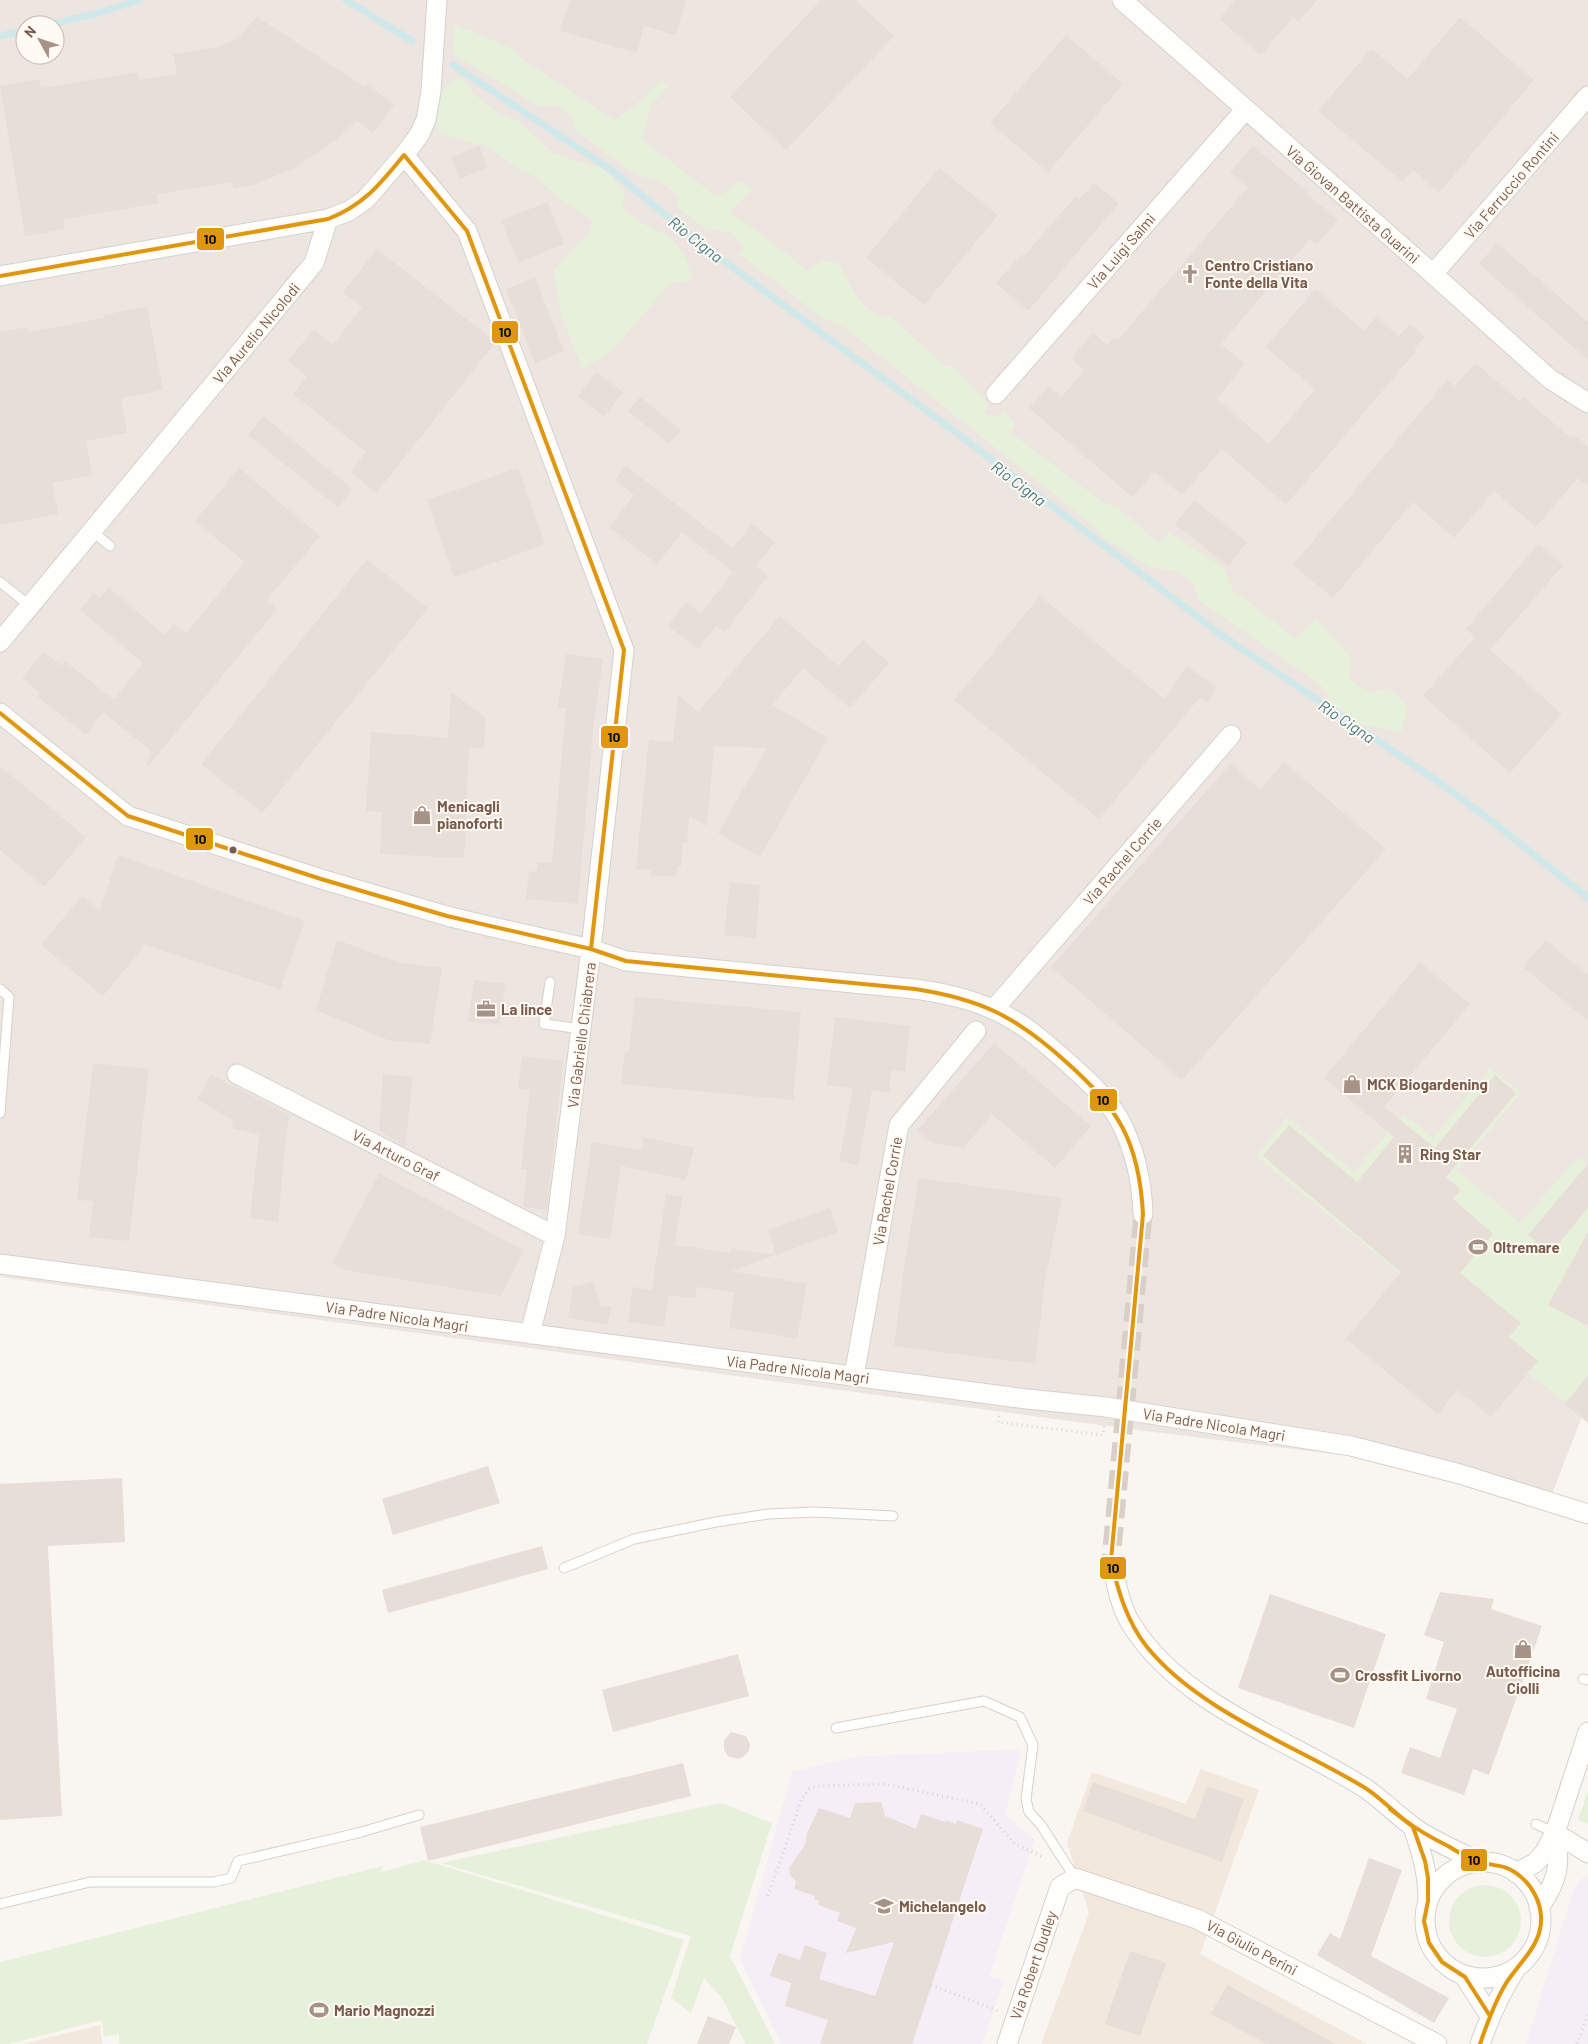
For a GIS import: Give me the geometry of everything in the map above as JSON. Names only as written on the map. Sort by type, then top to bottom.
[{"type":"street","name":"Via Giovan Battista Guarini","points":[[1122,0],[1210,69],[1246,109],[1550,379],[1588,403]]},
{"type":"street","points":[[0,276],[328,219],[341,215],[361,203],[404,155],[426,120],[432,91],[436,6]]},
{"type":"street","name":"Via Ferruccio Rontini","points":[[1433,274],[1588,96]]},
{"type":"street","name":"Via Luigi Salmi","points":[[996,394],[1246,109]]},
{"type":"street","name":"Via Gabriello Chiabrera","points":[[404,155],[467,230],[624,650],[582,1029],[555,1236],[530,1334]]},
{"type":"street","name":"Via Aurelio Nicolodi","points":[[0,642],[314,263],[328,219]]},
{"type":"street","points":[[0,713],[128,816],[321,879],[488,926],[591,949],[626,961],[824,979],[940,992],[994,1009],[1017,1021],[1047,1045],[1082,1075],[1113,1109],[1135,1159],[1141,1184],[1143,1214]]},
{"type":"street","name":"Via Rachel Corrie","points":[[994,1009],[1231,735]]},
{"type":"street","name":"Via Rachel Corrie","points":[[854,1376],[899,1125],[976,1031]]},
{"type":"street","name":"Via Arturo Graf","points":[[237,1074],[555,1236]]},
{"type":"street","name":"Via Padre Nicola Magri","points":[[0,1264],[1126,1411],[1351,1446],[1460,1474],[1588,1514]]},
{"type":"street","points":[[1114,1573],[1121,1600],[1132,1626],[1156,1657],[1199,1693],[1366,1789],[1413,1828],[1479,1862],[1505,1866],[1531,1887],[1541,1919],[1538,1940],[1527,1959],[1518,1966],[1495,1976],[1465,1977]]},
{"type":"street","points":[[1516,1873],[1535,1863],[1545,1852],[1555,1832],[1588,1732]]},
{"type":"street","points":[[1413,1828],[1425,1861],[1428,1878],[1428,1901],[1424,1921],[1429,1943],[1442,1962],[1465,1977],[1490,2016]]},
{"type":"street","points":[[1555,1832],[1588,1853]]},
{"type":"street","points":[[1539,1908],[1550,1893],[1556,1874],[1559,1856],[1555,1832]]},
{"type":"street","points":[[1428,1901],[1432,1892],[1443,1878],[1460,1867],[1479,1862]]},
{"type":"street","name":"Via Robert Dudley","points":[[1007,2044],[1067,1882]]},
{"type":"street","name":"Via Giulio Perini","points":[[1067,1882],[1197,1918],[1437,2044]]},
{"type":"street","points":[[1480,2044],[1490,2016],[1505,1985],[1518,1966]]},
{"type":"lane","points":[[92,531],[110,546]]},
{"type":"lane","points":[[0,582],[30,606]]},
{"type":"lane","points":[[550,982],[544,1024],[582,1029]]},
{"type":"lane","points":[[0,990],[9,997],[0,1113]]},
{"type":"lane","points":[[564,1568],[634,1539],[716,1522],[768,1514],[814,1512],[893,1516]]},
{"type":"lane","points":[[836,1728],[984,1701],[1020,1717],[1033,1745],[1026,1799],[1029,1812],[1041,1825],[1067,1882]]},
{"type":"lane","points":[[0,1904],[90,1882],[214,1882],[231,1878],[238,1860],[358,1833],[419,1815]]},
{"type":"lane","points":[[1536,1824],[1555,1832]]},
{"type":"path","points":[[999,1416],[998,1422],[1103,1435]]},
{"type":"path","points":[[768,1896],[802,1798],[809,1789],[818,1786],[885,1784],[980,1804],[1015,1844],[1031,1852]]},
{"type":"path","points":[[932,1985],[994,2008]]},
{"type":"path","points":[[1577,2044],[1588,2014]]},
{"type":"shaded area","points":[[0,0],[1588,0],[1588,1401],[1547,1507],[1384,1460],[1145,1431],[0,1277]]},
{"type":"shaded area","name":"Michelangelo","points":[[1022,1749],[1005,1815],[1035,1840],[989,1976],[1004,1981],[982,2044],[781,2044],[740,1960],[792,1772],[853,1757]]},
{"type":"shaded area","points":[[1201,1769],[1259,1790],[1200,1954],[1367,2044],[1041,2044],[1089,1913],[1067,1843],[1092,1772],[1186,1804]]},
{"type":"shaded area","points":[[1588,1875],[1588,2044],[1526,2044],[1573,1891],[1580,1880]]},
{"type":"shaded area","points":[[100,2025],[102,2044],[23,2044]]},
{"type":"green space","points":[[454,24],[517,51],[519,57],[614,120],[631,109],[661,81],[669,86],[651,105],[642,139],[717,197],[741,181],[752,189],[729,213],[746,223],[807,270],[822,261],[838,263],[858,298],[865,305],[881,315],[890,316],[943,364],[955,369],[989,404],[984,414],[997,417],[1004,410],[1015,424],[1011,433],[1104,503],[1118,508],[1158,542],[1169,532],[1224,568],[1232,589],[1294,638],[1316,618],[1351,657],[1349,679],[1371,693],[1388,688],[1408,706],[1401,732],[1361,725],[1333,704],[1320,684],[1198,600],[1194,583],[1175,571],[1149,567],[1104,538],[1095,527],[844,327],[821,317],[738,253],[744,248],[730,232],[708,230],[676,207],[679,197],[660,181],[636,175],[575,130],[572,117],[560,106],[537,105],[453,54]]},
{"type":"green space","points":[[459,77],[470,85],[472,93],[501,114],[518,121],[552,152],[592,167],[600,165],[624,191],[622,209],[647,226],[671,237],[685,258],[693,280],[670,283],[612,351],[582,369],[560,312],[554,269],[588,234],[593,220],[565,203],[534,176],[521,171],[486,146],[440,134],[435,118],[439,99],[449,84]]},
{"type":"green space","name":"Oltremare","points":[[1490,1068],[1521,1092],[1457,1170],[1520,1223],[1578,1157],[1588,1165],[1588,1420],[1396,1270],[1256,1156],[1287,1117],[1354,1172],[1404,1114],[1433,1138]]},
{"type":"green space","points":[[1588,1791],[1588,1824],[1578,1820]]},
{"type":"green space","points":[[721,1803],[772,1823],[730,1956],[775,2044],[746,2044],[721,1997],[704,1978],[691,2013],[671,1998],[691,1936],[441,1863]]},
{"type":"green space","points":[[424,1860],[684,1940],[647,2044],[119,2044],[119,2034],[104,2037],[102,2020],[9,2044],[0,2044],[0,1962],[383,1866],[381,1872]]},
{"type":"green space","points":[[1485,1885],[1505,1891],[1515,1901],[1521,1921],[1515,1941],[1505,1951],[1485,1957],[1465,1951],[1455,1941],[1449,1921],[1455,1901],[1465,1891]]},
{"type":"building","points":[[570,0],[686,0],[676,35],[644,26],[637,53],[560,31]]},
{"type":"building","points":[[821,0],[855,0],[894,36],[786,150],[730,97]]},
{"type":"building","points":[[1235,0],[1317,0],[1299,22],[1293,17],[1261,55],[1219,19]]},
{"type":"building","points":[[257,17],[365,87],[367,84],[394,105],[373,133],[357,121],[334,141],[295,168],[253,185],[233,188],[233,182],[157,194],[159,203],[63,219],[65,229],[25,236],[0,86],[39,79],[41,88],[138,72],[139,80],[177,74],[173,54],[218,47],[237,39]]},
{"type":"building","points":[[1460,17],[1534,80],[1439,193],[1413,170],[1403,182],[1318,111],[1371,49],[1408,79]]},
{"type":"building","points":[[1066,35],[1123,84],[1048,172],[990,123]]},
{"type":"building","points":[[479,146],[488,167],[460,179],[451,157]]},
{"type":"building","points":[[1253,146],[1338,220],[1317,245],[1310,239],[1221,344],[1245,364],[1217,399],[1269,444],[1315,389],[1266,347],[1315,289],[1365,331],[1376,317],[1399,336],[1410,324],[1425,337],[1414,349],[1416,351],[1286,505],[1222,449],[1182,495],[1154,472],[1132,497],[1029,408],[1049,386],[1062,397],[1084,370],[1071,359],[1093,333],[1107,345],[1115,337],[1118,340],[1248,187],[1230,172]]},
{"type":"building","points":[[939,168],[998,215],[924,305],[866,258]]},
{"type":"building","points":[[1094,183],[1119,203],[1028,311],[996,283],[1022,254],[1024,256],[1076,196],[1080,199]]},
{"type":"building","points":[[548,202],[564,244],[518,262],[501,220]]},
{"type":"building","points":[[1497,243],[1588,322],[1588,360],[1479,264]]},
{"type":"building","points":[[377,249],[496,342],[376,493],[350,472],[366,452],[293,394],[307,377],[288,361],[314,329],[333,345],[362,307],[343,292]]},
{"type":"building","points":[[535,278],[564,351],[535,363],[506,289]]},
{"type":"building","points":[[147,306],[163,390],[121,398],[127,433],[86,441],[92,475],[52,483],[58,514],[0,525],[0,332],[28,327],[29,332],[104,318],[104,315]]},
{"type":"building","points":[[1475,363],[1520,401],[1523,397],[1571,438],[1574,435],[1588,447],[1588,486],[1578,478],[1536,527],[1494,491],[1454,538],[1413,502],[1333,598],[1293,565],[1447,380],[1455,386]]},
{"type":"building","points":[[597,372],[623,392],[604,417],[578,396]]},
{"type":"building","points":[[640,397],[681,430],[669,444],[628,411]]},
{"type":"building","points":[[263,416],[353,489],[338,507],[248,435]]},
{"type":"building","points":[[626,466],[733,548],[752,524],[775,542],[756,566],[768,576],[725,632],[716,626],[698,649],[668,626],[686,602],[701,614],[733,572],[682,532],[657,564],[609,527],[634,495],[615,480]]},
{"type":"building","points":[[239,468],[320,536],[267,600],[277,609],[146,769],[151,751],[103,712],[86,735],[37,696],[40,693],[22,678],[43,652],[62,666],[65,661],[114,700],[143,663],[80,610],[94,593],[100,598],[108,587],[165,635],[174,624],[186,633],[245,562],[195,521]]},
{"type":"building","points":[[518,468],[545,544],[454,577],[427,500]]},
{"type":"building","points":[[1194,500],[1247,542],[1228,566],[1175,524]]},
{"type":"building","points":[[1538,544],[1563,565],[1490,650],[1562,714],[1510,773],[1423,696],[1475,637],[1466,629]]},
{"type":"building","points":[[367,559],[428,608],[262,813],[201,764]]},
{"type":"building","points":[[1040,596],[1164,699],[1187,666],[1217,688],[1207,702],[1200,697],[1099,819],[954,700]]},
{"type":"building","points":[[780,616],[838,666],[863,640],[889,663],[850,708],[803,668],[772,705],[828,738],[760,857],[718,833],[767,748],[714,746],[707,826],[689,816],[687,843],[683,842],[681,867],[677,866],[676,877],[650,875],[651,870],[636,869],[649,740],[673,742],[678,695],[698,712]]},
{"type":"building","points":[[566,654],[603,659],[593,731],[578,904],[526,899],[529,871],[536,872],[538,862],[552,863],[566,708],[558,707]]},
{"type":"building","points":[[451,692],[486,718],[484,748],[469,748],[464,858],[380,854],[382,812],[366,811],[371,732],[448,738]]},
{"type":"building","points":[[1284,762],[1386,849],[1182,1080],[1051,967],[1231,763],[1260,790]]},
{"type":"building","points":[[0,766],[86,837],[44,887],[0,850]]},
{"type":"building","points":[[118,855],[305,921],[280,989],[145,945],[103,996],[41,945],[82,896],[100,911]]},
{"type":"building","points":[[730,882],[760,885],[756,938],[724,935]]},
{"type":"building","points":[[337,940],[401,963],[442,968],[430,1044],[388,1040],[316,1010]]},
{"type":"building","points":[[1546,940],[1588,975],[1588,1021],[1523,967]]},
{"type":"building","points":[[1420,962],[1470,1004],[1384,1107],[1435,1148],[1495,1075],[1516,1093],[1446,1177],[1461,1190],[1453,1199],[1493,1234],[1460,1273],[1521,1323],[1509,1337],[1538,1361],[1491,1417],[1457,1390],[1438,1414],[1346,1339],[1401,1272],[1263,1156],[1289,1125],[1357,1182],[1394,1137],[1324,1078]]},
{"type":"building","name":"La lince","points":[[474,980],[505,984],[500,1025],[468,1021]]},
{"type":"building","points":[[635,997],[801,1012],[793,1100],[621,1084],[625,1051],[629,1051]]},
{"type":"building","points":[[835,1017],[910,1026],[905,1072],[891,1070],[889,1093],[872,1090],[858,1165],[839,1161],[853,1088],[827,1085]]},
{"type":"building","points":[[994,1043],[1091,1126],[1055,1168],[992,1114],[964,1148],[932,1143],[917,1131]]},
{"type":"building","points":[[522,1056],[563,1061],[547,1210],[523,1207],[527,1169],[521,1169],[530,1090],[518,1088]]},
{"type":"building","points":[[93,1063],[149,1069],[129,1241],[89,1237],[93,1201],[77,1200]]},
{"type":"building","points":[[383,1074],[413,1077],[405,1147],[379,1131]]},
{"type":"building","points":[[211,1075],[290,1115],[286,1136],[278,1222],[250,1218],[259,1135],[232,1128],[233,1120],[197,1099]]},
{"type":"building","points":[[644,1137],[694,1148],[686,1180],[621,1166],[610,1239],[578,1234],[592,1142],[641,1150]]},
{"type":"building","points":[[1588,1164],[1588,1208],[1550,1254],[1528,1235]]},
{"type":"building","points":[[379,1174],[524,1250],[501,1296],[345,1270],[332,1263]]},
{"type":"building","points":[[919,1178],[1062,1198],[1045,1280],[1035,1364],[894,1346],[905,1261]]},
{"type":"building","points":[[666,1194],[682,1197],[675,1245],[731,1253],[731,1249],[775,1255],[731,1271],[807,1284],[797,1338],[729,1328],[734,1292],[697,1287],[695,1298],[669,1295],[664,1327],[628,1322],[633,1287],[652,1290]]},
{"type":"building","points":[[830,1208],[838,1232],[776,1255],[768,1230]]},
{"type":"building","points":[[1588,1232],[1588,1326],[1548,1305]]},
{"type":"building","points":[[593,1282],[601,1306],[612,1307],[607,1325],[568,1318],[573,1287]]},
{"type":"building","points":[[1588,1376],[1588,1423],[1565,1404]]},
{"type":"building","points":[[488,1466],[500,1503],[393,1535],[382,1499]]},
{"type":"building","points":[[122,1478],[125,1542],[48,1546],[62,1816],[0,1820],[0,1484]]},
{"type":"building","points":[[542,1546],[548,1569],[388,1613],[382,1590]]},
{"type":"building","points":[[1440,1592],[1494,1599],[1491,1609],[1542,1626],[1489,1775],[1473,1769],[1464,1795],[1401,1773],[1410,1747],[1440,1758],[1457,1709],[1426,1699],[1444,1642],[1424,1635]]},
{"type":"building","points":[[1270,1594],[1386,1634],[1354,1728],[1238,1688]]},
{"type":"building","points":[[738,1654],[749,1696],[613,1732],[602,1690]]},
{"type":"building","points":[[731,1732],[746,1736],[750,1744],[749,1751],[738,1759],[728,1756],[724,1750],[724,1741]]},
{"type":"building","points":[[683,1763],[691,1796],[428,1861],[420,1827]]},
{"type":"building","points":[[1093,1782],[1195,1819],[1207,1786],[1244,1799],[1222,1862],[1083,1811]]},
{"type":"building","points":[[881,1802],[885,1816],[916,1829],[921,1814],[956,1824],[957,1820],[983,1829],[912,2044],[820,2044],[828,2020],[785,2006],[791,1983],[770,1976],[778,1953],[800,1960],[805,1945],[827,1953],[819,1979],[875,1996],[894,1942],[846,1953],[856,1928],[837,1921],[840,1913],[818,1905],[819,1901],[814,1899],[815,1896],[794,1889],[796,1882],[790,1875],[789,1868],[805,1845],[807,1833],[819,1808],[850,1818],[855,1803]]},
{"type":"building","points":[[1369,1858],[1402,1870],[1371,1956],[1449,1998],[1434,2023],[1317,1955],[1330,1933],[1340,1939]]},
{"type":"building","points":[[1130,1951],[1166,1963],[1140,2036],[1105,2024]]},
{"type":"building","points":[[1227,1985],[1336,2044],[1267,2044],[1211,2014]]},
{"type":"building","points":[[708,2016],[736,2027],[729,2044],[697,2044]]},
{"type":"waterway","name":"Rio Cigna","points":[[65,21],[139,0]]},
{"type":"waterway","name":"Rio Cigna","points":[[346,0],[412,41]]},
{"type":"waterway","name":"Rio Cigna","points":[[0,36],[15,32]]},
{"type":"waterway","name":"Rio Cigna","points":[[453,65],[610,169],[697,241],[954,431],[1220,634],[1440,783],[1493,822],[1588,898]]},
{"type":"tunnel","points":[[1114,1573],[1111,1560],[1143,1214]]},
{"type":"transit line","name":"10","points":[[0,276],[328,219],[362,200],[379,184],[404,155],[467,231],[624,650],[591,949]]},
{"type":"transit line","name":"10","points":[[0,713],[128,816],[321,879],[447,916],[591,949],[626,961],[915,989],[959,998],[978,1004],[1012,1021],[1046,1045],[1083,1077],[1112,1110],[1122,1127],[1137,1165],[1141,1188],[1143,1214],[1111,1560],[1120,1595],[1129,1617],[1147,1647],[1192,1690],[1248,1725],[1362,1786],[1427,1835],[1471,1859],[1510,1869],[1529,1885],[1535,1894],[1540,1910],[1541,1926],[1538,1936],[1529,1953],[1501,1992],[1480,2044]]},
{"type":"transit line","name":"10","points":[[1390,1809],[1413,1827],[1425,1861],[1428,1878],[1428,1901],[1424,1921],[1429,1943],[1442,1962],[1465,1977],[1490,2016]]},
{"type":"place","name":"Centro Cristiano Fonte della Vita","points":[[1190,274]]},
{"type":"place","name":"Menicagli pianoforti","points":[[422,815]]},
{"type":"place","name":"La lince","points":[[486,1009]]},
{"type":"place","name":"MCK Biogardening","points":[[1352,1084]]},
{"type":"place","name":"Ring Star","points":[[1405,1154]]},
{"type":"place","name":"Oltremare","points":[[1478,1247]]},
{"type":"place","name":"Autofficina Ciolli","points":[[1523,1649]]},
{"type":"place","name":"Crossfit Livorno","points":[[1340,1675]]},
{"type":"place","name":"Michelangelo","points":[[884,1906]]},
{"type":"place","name":"Mario Magnozzi","points":[[319,2010]]}]
